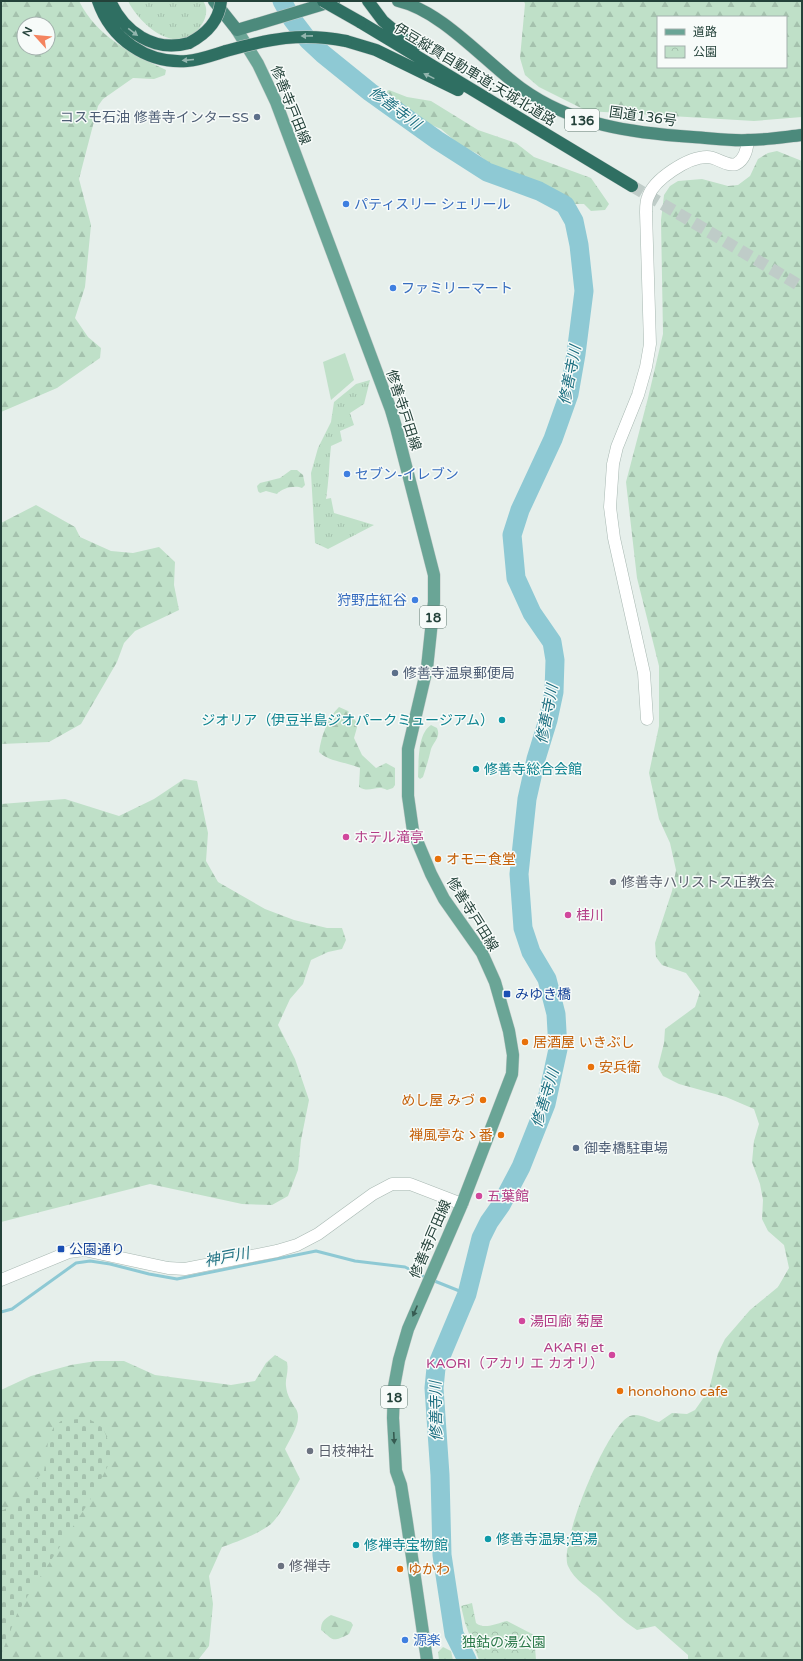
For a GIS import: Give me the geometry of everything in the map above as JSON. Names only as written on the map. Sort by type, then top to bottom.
[{"type":"highway","points":[[98,1],[103,14],[117,34],[126,42],[145,54],[166,60],[177,61],[199,59],[268,40],[290,37],[313,36],[346,41],[376,50],[527,124]]},
{"type":"highway","points":[[110,1],[120,20],[127,28],[146,40],[168,46],[189,43],[207,32],[218,14],[221,1]]},
{"type":"highway","points":[[214,1],[237,30],[334,1]]},
{"type":"highway","name":"伊豆縦貫自動車道;天城北道路","points":[[323,1],[632,186]]},
{"type":"highway","points":[[368,1],[376,13],[408,43],[491,98],[507,111]]},
{"type":"highway","name":"国道136号","points":[[398,1],[413,6],[436,19],[522,89],[564,113],[588,122],[644,134],[748,140],[802,135]]},
{"type":"main road","name":"修善寺戸田線","points":[[237,30],[258,64],[276,102],[391,410],[434,575],[434,602],[427,668],[408,749],[408,796],[413,831],[431,874],[444,899],[482,953],[490,970],[503,1007],[513,1055],[512,1074],[462,1204],[408,1329],[398,1360],[394,1387],[393,1418],[396,1471],[401,1485],[427,1660]]},
{"type":"street","points":[[647,719],[644,673],[614,538],[610,508],[612,472],[617,447],[638,395],[650,344],[646,212],[647,197],[660,179],[690,161],[706,157],[717,159],[731,165],[738,163],[747,150],[748,140]]},
{"type":"street","points":[[1,1280],[54,1256],[84,1250],[168,1268],[185,1269],[278,1251],[297,1245],[318,1234],[373,1194],[392,1184],[410,1184],[462,1204]]},
{"type":"green space","points":[[1,1],[79,1],[86,14],[95,25],[116,43],[166,70],[165,75],[154,79],[133,78],[103,99],[98,106],[79,179],[91,225],[85,287],[75,318],[88,337],[101,348],[100,358],[57,388],[1,412]]},
{"type":"green space","points":[[128,1],[203,1],[206,6],[205,18],[199,29],[194,34],[183,39],[175,39],[166,37],[151,28],[137,15]]},
{"type":"green space","points":[[524,1],[802,1],[802,117],[754,121],[587,111],[539,87],[525,75],[520,58],[525,4]]},
{"type":"green space","points":[[389,90],[407,97],[431,101],[478,130],[516,143],[534,157],[591,178],[609,204],[605,210],[591,211],[584,204],[572,204],[533,182],[498,171],[478,154],[461,146],[441,129],[415,118],[399,101],[388,96],[387,91]]},
{"type":"green space","points":[[777,151],[802,161],[802,1660],[688,1660],[688,1655],[655,1626],[637,1630],[622,1619],[574,1576],[568,1566],[567,1554],[570,1534],[577,1511],[598,1461],[621,1424],[633,1415],[659,1422],[672,1413],[687,1414],[695,1410],[709,1390],[718,1353],[725,1339],[750,1310],[778,1287],[789,1268],[784,1245],[768,1231],[762,1219],[763,1200],[760,1184],[752,1162],[754,1141],[759,1124],[754,1109],[726,1097],[679,1084],[663,1076],[658,1067],[664,1043],[665,1029],[695,1007],[700,992],[686,973],[662,965],[656,957],[655,943],[672,891],[676,870],[670,843],[659,819],[649,773],[659,726],[659,666],[637,578],[626,482],[663,334],[661,220],[664,195],[670,186],[678,181],[702,179],[728,186],[738,185],[750,176],[758,159],[768,153]]},
{"type":"green space","points":[[345,353],[354,380],[331,400],[323,362]]},
{"type":"green space","points":[[370,380],[364,404],[350,413],[354,425],[340,431],[342,441],[331,446],[326,499],[331,498],[334,513],[374,525],[328,549],[315,543],[311,473],[318,448],[331,422],[334,402],[356,384]]},
{"type":"green space","points":[[291,470],[297,470],[303,475],[305,485],[302,488],[289,488],[282,490],[277,494],[266,491],[260,493],[258,491],[257,486],[260,483],[280,478]]},
{"type":"green space","points":[[36,505],[75,527],[80,537],[111,551],[133,553],[159,547],[175,562],[174,585],[179,610],[135,631],[124,643],[117,662],[81,724],[49,742],[1,744],[1,523]]},
{"type":"green space","points":[[339,707],[348,711],[358,724],[354,738],[362,755],[376,768],[386,763],[395,768],[395,785],[393,788],[387,790],[383,788],[363,789],[359,787],[360,768],[333,760],[319,752],[321,740],[326,728],[335,711]]},
{"type":"green space","points":[[431,725],[437,728],[437,739],[431,749],[423,777],[420,779],[418,777],[421,742],[426,729]]},
{"type":"green space","points":[[184,779],[197,781],[208,833],[206,861],[218,882],[265,909],[294,920],[327,928],[342,928],[346,940],[342,949],[328,952],[311,960],[303,984],[290,999],[278,1025],[295,1059],[309,1100],[301,1140],[298,1170],[288,1196],[272,1205],[242,1204],[150,1184],[1,1222],[1,804],[65,799],[119,816],[154,799]]},
{"type":"green space","points":[[275,1355],[287,1362],[287,1390],[298,1414],[297,1424],[285,1449],[300,1479],[276,1519],[272,1523],[241,1540],[222,1547],[209,1576],[213,1604],[209,1646],[198,1660],[1,1660],[1,1390],[31,1376],[71,1365],[96,1361],[124,1361],[155,1375],[231,1385],[255,1381],[266,1363]]},
{"type":"green space","points":[[89,1419],[103,1428],[111,1448],[112,1458],[89,1502],[17,1614],[1,1655],[1,1511],[15,1504],[44,1471],[49,1436],[54,1427],[61,1421]]},
{"type":"green space","name":"独鈷の湯公園","points":[[472,1603],[476,1623],[479,1625],[487,1626],[507,1621],[534,1635],[536,1660],[479,1660],[465,1623],[461,1606]]},
{"type":"green space","points":[[331,1615],[351,1622],[353,1625],[349,1634],[339,1639],[333,1639],[321,1630],[323,1621]]},
{"type":"green space","points":[[443,1647],[451,1651],[453,1660],[439,1660],[438,1652]]},
{"type":"waterway","name":"修善寺川","points":[[282,1],[292,19],[308,40],[370,92],[437,140],[487,172],[539,191],[565,205],[574,221],[579,245],[584,291],[569,394],[553,439],[520,510],[512,535],[516,578],[532,613],[552,642],[555,660],[554,692],[527,799],[519,874],[523,928],[531,952],[547,979],[556,1014],[558,1049],[546,1104],[521,1167],[501,1205],[489,1222],[481,1238],[467,1294],[436,1368],[434,1388],[440,1475],[442,1555],[454,1634],[467,1660]]},
{"type":"waterway","name":"神戸川","points":[[1,1312],[12,1309],[76,1263],[90,1261],[177,1279],[316,1251],[355,1261],[405,1267],[427,1278]]},
{"type":"waterway","name":"神戸川","points":[[432,1280],[467,1294]]},
{"type":"tunnel","points":[[632,186],[802,287]]},
{"type":"place","name":"コスモ石油 修善寺インターSS","points":[[257,117]]},
{"type":"place","name":"パティスリー シェリール","points":[[346,204]]},
{"type":"place","name":"ファミリーマート","points":[[393,288]]},
{"type":"place","name":"セブン-イレブン","points":[[347,474]]},
{"type":"place","name":"狩野庄紅谷","points":[[415,600]]},
{"type":"place","name":"修善寺温泉郵便局","points":[[395,673]]},
{"type":"place","name":"ジオリア（伊豆半島ジオパークミュージアム）","points":[[502,720]]},
{"type":"place","name":"修善寺総合会館","points":[[476,769]]},
{"type":"place","name":"ホテル滝亭","points":[[346,837]]},
{"type":"place","name":"オモニ食堂","points":[[438,859]]},
{"type":"place","name":"修善寺ハリストス正教会","points":[[613,882]]},
{"type":"place","name":"桂川","points":[[568,915]]},
{"type":"place","name":"みゆき橋","points":[[507,994]]},
{"type":"place","name":"居酒屋 いきぶし","points":[[525,1042]]},
{"type":"place","name":"安兵衛","points":[[591,1067]]},
{"type":"place","name":"めし屋 みづ","points":[[483,1100]]},
{"type":"place","name":"禅風亭なゝ番","points":[[501,1135]]},
{"type":"place","name":"御幸橋駐車場","points":[[576,1148]]},
{"type":"place","name":"五葉館","points":[[479,1196]]},
{"type":"place","name":"公園通り","points":[[61,1249]]},
{"type":"place","name":"湯回廊 菊屋","points":[[522,1321]]},
{"type":"place","name":"AKARI et KAORI（アカリ エ カオリ）","points":[[612,1355]]},
{"type":"place","name":"honohono cafe","points":[[620,1391]]},
{"type":"place","name":"日枝神社","points":[[310,1451]]},
{"type":"place","name":"修善寺温泉;筥湯","points":[[488,1539]]},
{"type":"place","name":"修禅寺宝物館","points":[[356,1545]]},
{"type":"place","name":"修禅寺","points":[[281,1566]]},
{"type":"place","name":"ゆかわ","points":[[400,1569]]},
{"type":"place","name":"源楽","points":[[405,1640]]}]
